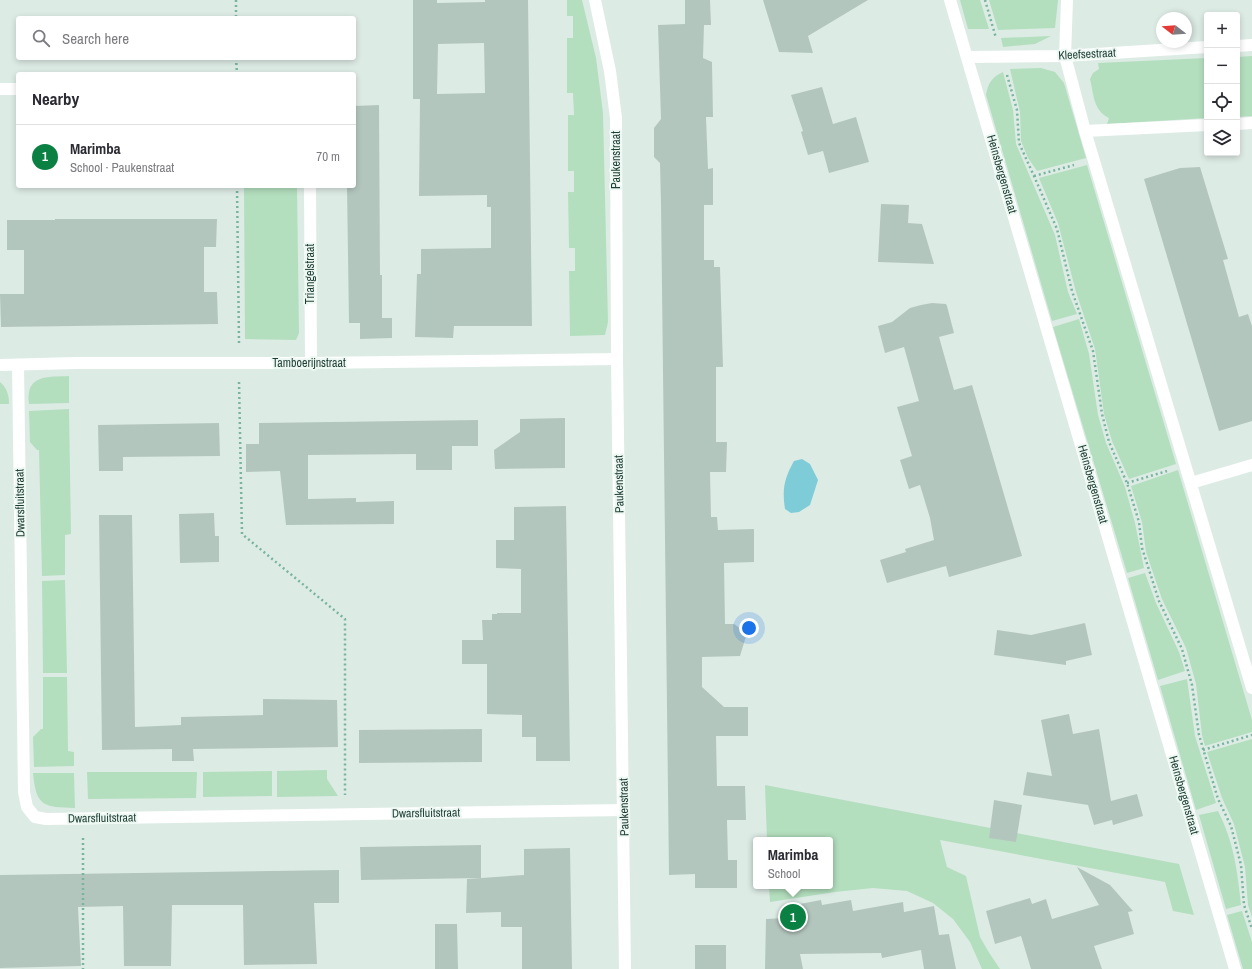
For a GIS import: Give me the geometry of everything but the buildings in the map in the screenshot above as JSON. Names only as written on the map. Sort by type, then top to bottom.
[{"type":"street","name":"Paukenstraat","points":[[595,0],[610,71],[616,118],[617,359],[625,969]]},
{"type":"street","name":"Heinsbergenstraat","points":[[950,0],[1235,969]]},
{"type":"street","points":[[1067,0],[1066,56],[1085,131],[1252,688]]},
{"type":"street","points":[[1240,46],[1252,45]]},
{"type":"street","name":"Kleefsestraat","points":[[968,57],[1066,56],[1204,47]]},
{"type":"street","points":[[0,90],[16,89]]},
{"type":"street","points":[[1240,124],[1252,123]]},
{"type":"street","points":[[1085,131],[1204,125]]},
{"type":"street","name":"Triangelstraat","points":[[310,188],[311,363]]},
{"type":"street","name":"Tamboerijnstraat","points":[[0,365],[76,363],[311,363],[617,359]]},
{"type":"street","name":"Dwarsfluitstraat","points":[[18,365],[24,792],[27,807],[35,817],[46,819],[624,810]]},
{"type":"street","points":[[1191,483],[1252,465]]},
{"type":"path","points":[[236,0],[236,16]]},
{"type":"path","points":[[985,0],[1017,110],[1019,143],[1057,230],[1072,291],[1093,351],[1102,414],[1109,442],[1127,483],[1139,522],[1142,548],[1159,601],[1182,649],[1192,685],[1202,750],[1218,799],[1231,826],[1241,865],[1244,905],[1252,929]]},
{"type":"path","points":[[236,60],[237,72]]},
{"type":"path","points":[[1034,176],[1093,159]]},
{"type":"path","points":[[237,188],[242,534],[345,619],[345,814]]},
{"type":"path","points":[[1127,483],[1186,465]]},
{"type":"path","points":[[1202,750],[1252,735]]},
{"type":"path","points":[[83,818],[83,969]]},
{"type":"green space","points":[[567,0],[582,0],[596,58],[603,113],[608,322],[605,335],[570,336],[569,271],[575,271],[575,248],[569,248],[568,192],[574,192],[574,171],[568,171],[568,115],[574,115],[573,93],[567,93],[567,38],[573,38],[573,16],[567,16]]},
{"type":"green space","points":[[960,0],[980,0],[989,29],[968,29]]},
{"type":"green space","points":[[989,0],[1058,0],[1055,28],[998,30]]},
{"type":"green space","points":[[1051,36],[1035,44],[1003,47],[1001,38]]},
{"type":"green space","points":[[1252,56],[1252,116],[1240,117],[1240,57]]},
{"type":"green space","points":[[1204,58],[1204,118],[1107,124],[1109,118],[1100,111],[1095,102],[1090,79],[1093,73],[1099,69],[1098,63]]},
{"type":"green space","points":[[1041,68],[1055,72],[1064,83],[1086,158],[1037,171],[1028,158],[1021,141],[1020,112],[1010,69]]},
{"type":"green space","points":[[1003,72],[1013,110],[1016,144],[1055,235],[1068,292],[1077,314],[1052,321],[986,95],[991,81]]},
{"type":"green space","points":[[1087,165],[1176,464],[1129,479],[1112,441],[1104,414],[1095,349],[1076,292],[1058,223],[1039,178]]},
{"type":"green space","points":[[244,188],[297,188],[299,333],[296,340],[245,339]]},
{"type":"green space","points":[[1079,319],[1089,354],[1098,415],[1106,443],[1125,487],[1135,523],[1144,568],[1127,573],[1053,327]]},
{"type":"green space","points":[[69,376],[69,403],[29,404],[29,394],[34,382],[46,377]]},
{"type":"green space","points":[[0,382],[7,392],[9,404],[0,404]]},
{"type":"green space","points":[[69,409],[71,534],[65,535],[65,575],[42,576],[39,450],[37,450],[30,442],[29,411]]},
{"type":"green space","points":[[1178,470],[1252,720],[1252,732],[1205,746],[1202,735],[1196,684],[1186,648],[1162,599],[1146,552],[1142,522],[1131,486]]},
{"type":"green space","points":[[1145,573],[1156,603],[1179,652],[1185,671],[1158,680],[1128,578]]},
{"type":"green space","points":[[65,580],[67,673],[43,673],[42,581]]},
{"type":"green space","points":[[43,677],[67,677],[68,751],[74,752],[74,766],[34,767],[33,737],[41,729],[43,729]]},
{"type":"green space","points":[[1187,679],[1195,736],[1216,803],[1196,810],[1160,686]]},
{"type":"green space","points":[[1252,739],[1252,917],[1248,905],[1245,867],[1234,824],[1222,798],[1207,752]]},
{"type":"green space","points":[[327,770],[327,779],[338,796],[277,797],[277,771]]},
{"type":"green space","points":[[272,771],[272,796],[203,797],[203,772]]},
{"type":"green space","points":[[87,772],[197,772],[196,798],[88,799]]},
{"type":"green space","points":[[33,773],[74,773],[75,808],[56,807],[44,803],[39,799],[36,793]]},
{"type":"green space","points":[[765,785],[1179,864],[1194,915],[1173,911],[1165,882],[940,840],[947,867],[966,876],[980,937],[1000,969],[982,969],[970,942],[953,919],[933,903],[907,891],[873,888],[770,902],[769,889],[833,889],[833,837],[767,837]]},
{"type":"green space","points":[[1218,811],[1228,834],[1234,856],[1241,905],[1226,909],[1199,815]]},
{"type":"green space","points":[[1242,911],[1252,942],[1252,969],[1243,969],[1227,915]]},
{"type":"water","points":[[802,459],[810,464],[818,480],[810,505],[799,512],[791,513],[785,509],[785,484],[788,473],[794,461]]},
{"type":"place","name":"Marimba","points":[[793,917]]}]
